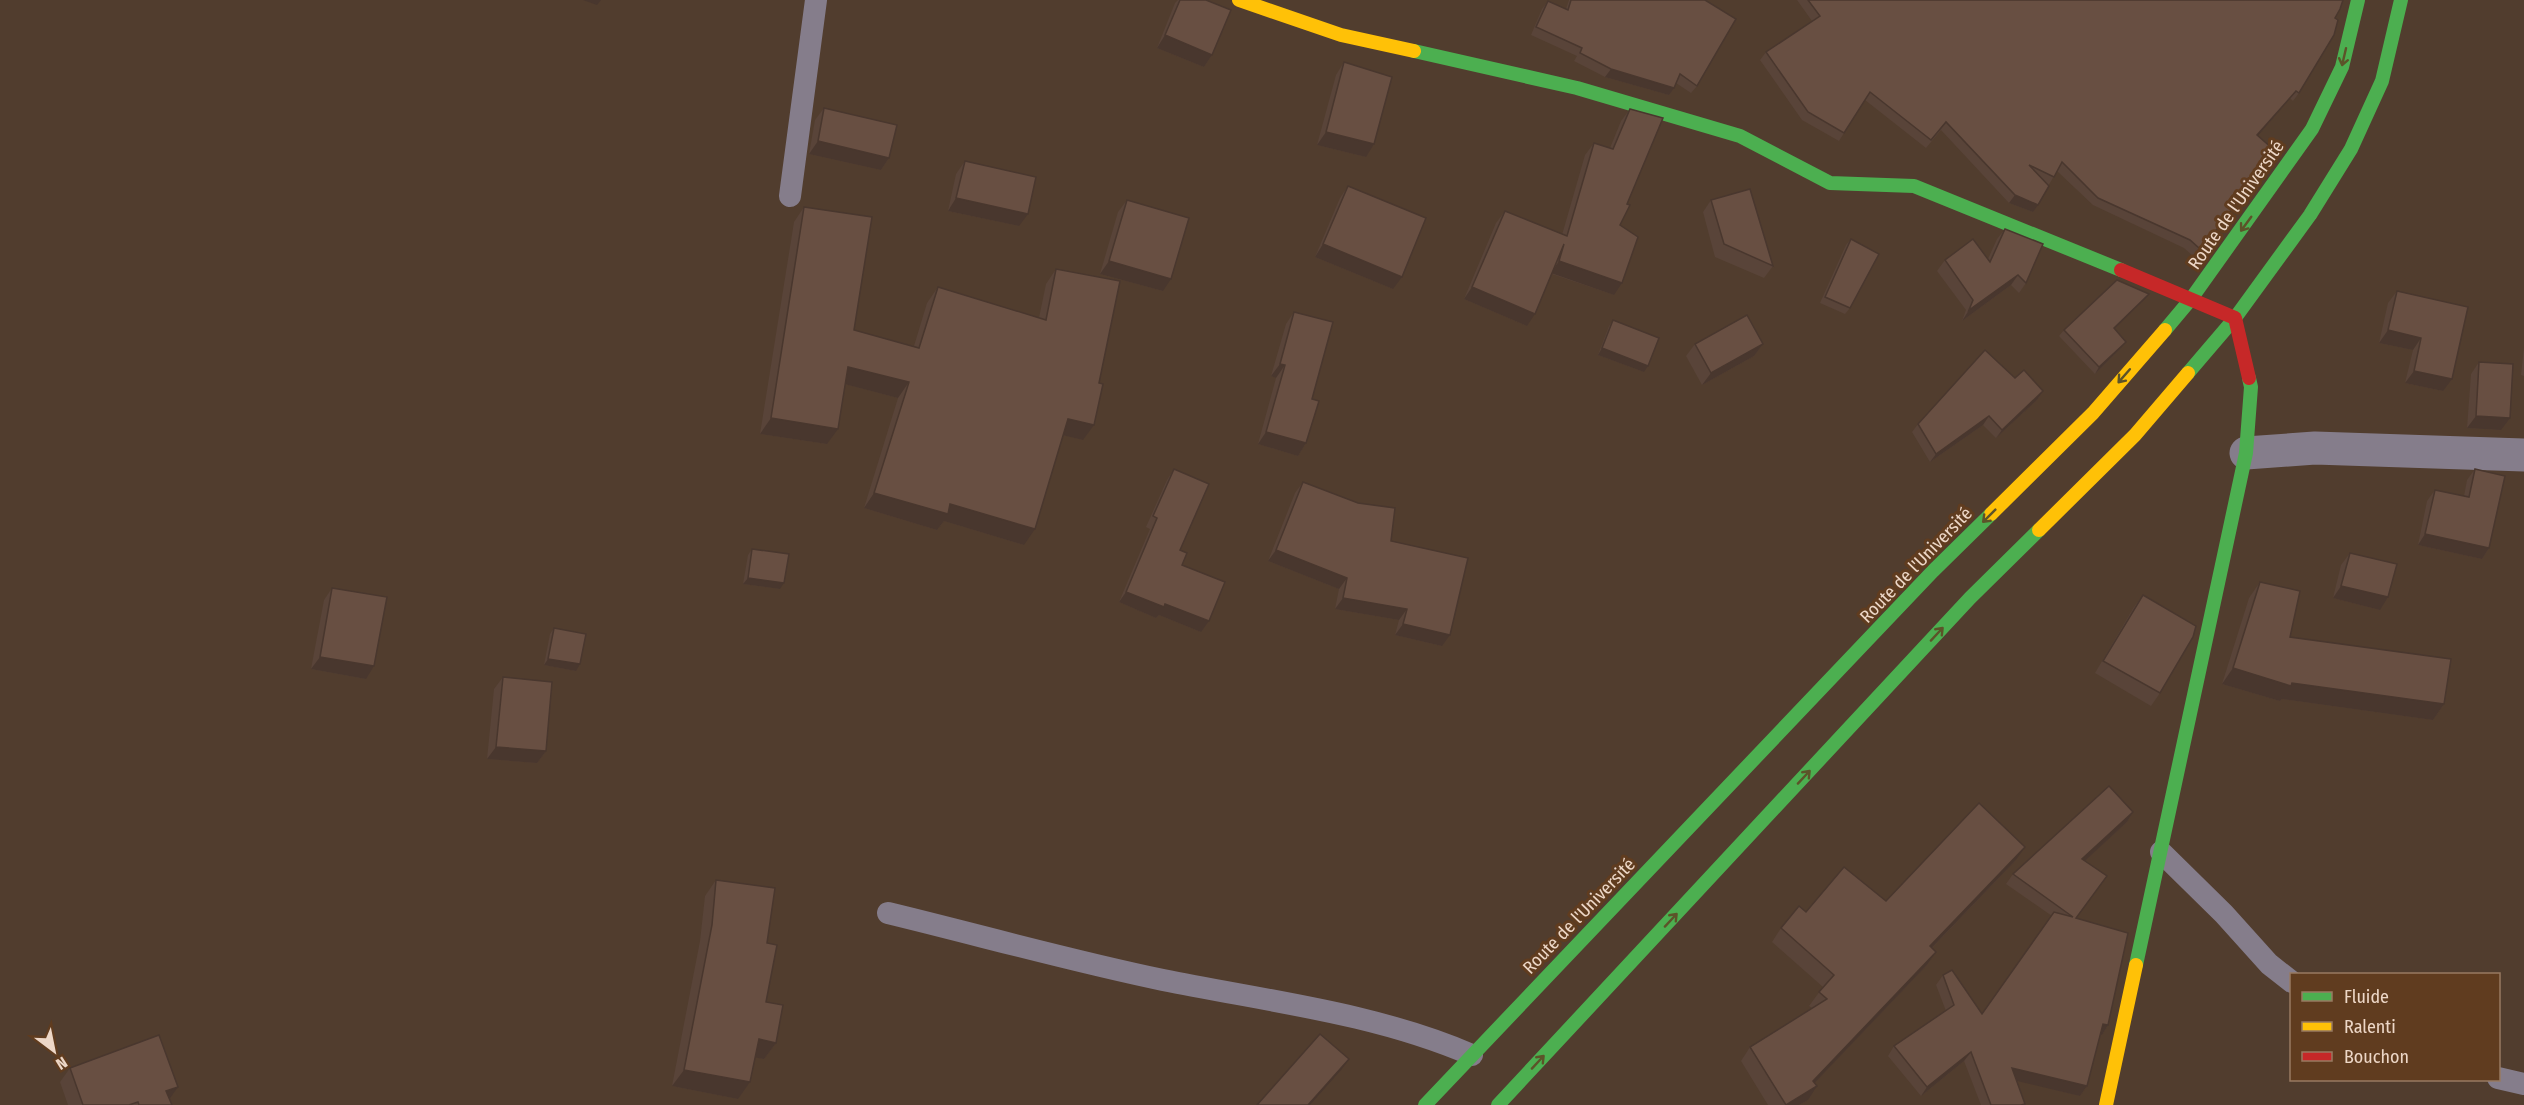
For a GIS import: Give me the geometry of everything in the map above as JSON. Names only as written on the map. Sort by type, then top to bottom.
[{"type":"main road","points":[[1239,0],[1341,35],[1577,88],[1740,135],[1830,183],[1914,186],[2019,227],[2235,318]]},
{"type":"main road","name":"Route de l'Université","points":[[1425,1105],[2093,413],[2191,299],[2312,129],[2342,67],[2358,0]]},
{"type":"main road","points":[[1498,1105],[1966,595],[2134,435],[2235,318],[2310,215],[2351,149],[2382,81],[2401,0]]},
{"type":"main road","points":[[2106,1105],[2246,453],[2251,387],[2235,318]]},
{"type":"street","points":[[2246,453],[2315,448],[2524,455]]},
{"type":"lane","points":[[790,196],[816,0]]},
{"type":"lane","points":[[2161,852],[2224,914],[2269,964],[2290,980]]},
{"type":"lane","points":[[888,913],[1160,980],[1327,1011],[1442,1041],[1472,1054]]},
{"type":"lane","points":[[2500,1078],[2524,1084]]},
{"type":"building","points":[[1180,0],[1206,0],[1231,10],[1212,55],[1165,35]]},
{"type":"building","points":[[1571,0],[1705,0],[1736,19],[1697,86],[1680,74],[1674,88],[1611,69],[1580,53],[1582,48],[1536,27],[1548,1],[1568,10]]},
{"type":"building","points":[[1808,0],[2343,0],[2335,18],[2338,20],[2334,35],[2299,93],[2296,91],[2257,135],[2274,150],[2237,197],[2239,199],[2219,227],[2199,248],[2190,240],[2098,198],[2062,162],[2054,177],[2029,165],[2049,186],[2038,205],[2015,195],[1946,122],[1931,140],[1870,92],[1844,133],[1808,112],[1766,52],[1820,16]]},
{"type":"building","points":[[1344,62],[1392,77],[1374,144],[1326,132]]},
{"type":"building","points":[[824,108],[897,125],[889,158],[818,141]]},
{"type":"building","points":[[1630,109],[1663,118],[1627,204],[1630,205],[1620,225],[1638,237],[1622,283],[1559,261],[1564,244],[1535,314],[1472,287],[1505,211],[1567,236],[1594,143],[1613,149]]},
{"type":"building","points":[[965,161],[1036,177],[1028,214],[956,198]]},
{"type":"building","points":[[1348,186],[1426,218],[1402,277],[1323,244]]},
{"type":"building","points":[[1750,189],[1773,266],[1724,244],[1711,200]]},
{"type":"building","points":[[1127,200],[1189,218],[1171,279],[1109,261]]},
{"type":"building","points":[[804,207],[872,217],[854,330],[919,348],[938,287],[1046,320],[1056,269],[1120,281],[1099,383],[1103,384],[1094,425],[1068,419],[1035,529],[950,504],[948,514],[874,493],[909,382],[848,367],[838,429],[771,418]]},
{"type":"building","points":[[2005,229],[2043,244],[2026,283],[2018,275],[1969,310],[1973,300],[1945,260],[1973,239],[1990,262]]},
{"type":"building","points":[[1851,239],[1879,254],[1850,308],[1825,297]]},
{"type":"building","points":[[2117,280],[2149,294],[2114,328],[2126,342],[2099,367],[2064,330]]},
{"type":"building","points":[[2397,291],[2468,307],[2452,379],[2414,371],[2421,338],[2388,330]]},
{"type":"building","points":[[1294,312],[1333,322],[1312,399],[1319,401],[1306,443],[1266,432],[1285,365],[1280,364]]},
{"type":"building","points":[[1747,315],[1763,344],[1711,373],[1695,344]]},
{"type":"building","points":[[1613,320],[1659,338],[1648,366],[1602,348]]},
{"type":"building","points":[[1985,350],[2015,378],[2024,370],[2043,391],[2002,430],[1989,416],[1936,454],[1918,424]]},
{"type":"building","points":[[2479,362],[2513,364],[2510,418],[2476,416]]},
{"type":"building","points":[[1174,469],[1209,484],[1180,550],[1187,553],[1182,565],[1225,582],[1209,621],[1126,592],[1157,518],[1153,516]]},
{"type":"building","points":[[2475,469],[2505,476],[2489,548],[2425,534],[2435,490],[2469,497]]},
{"type":"building","points":[[1303,482],[1358,503],[1395,508],[1391,541],[1468,558],[1450,635],[1403,624],[1407,609],[1343,598],[1347,578],[1276,550]]},
{"type":"building","points":[[752,549],[789,554],[784,583],[748,578]]},
{"type":"building","points":[[2350,553],[2397,564],[2388,597],[2341,586]]},
{"type":"building","points":[[2260,582],[2300,591],[2290,637],[2451,659],[2444,704],[2292,683],[2291,686],[2233,668]]},
{"type":"building","points":[[332,588],[387,597],[374,666],[320,657]]},
{"type":"building","points":[[2143,595],[2196,626],[2193,637],[2160,693],[2103,661]]},
{"type":"building","points":[[554,628],[586,634],[580,664],[548,659]]},
{"type":"building","points":[[503,677],[552,682],[546,751],[496,747]]},
{"type":"building","points":[[2109,786],[2133,812],[2082,859],[2107,876],[2076,918],[2128,933],[2108,1025],[2103,1024],[2087,1086],[2012,1068],[2025,1104],[1991,1105],[1971,1052],[1927,1087],[1894,1046],[1954,1005],[1943,975],[1952,970],[1982,1014],[2054,912],[2073,917],[2013,874]]},
{"type":"building","points":[[1979,803],[2025,847],[1930,946],[1936,952],[1813,1081],[1817,1086],[1786,1105],[1750,1047],[1827,999],[1819,992],[1834,975],[1781,928],[1799,906],[1806,912],[1844,867],[1886,901]]},
{"type":"building","points":[[716,880],[775,888],[767,943],[777,945],[766,1002],[783,1005],[776,1043],[759,1039],[750,1082],[684,1070],[712,925]]},
{"type":"building","points":[[1320,1034],[1349,1059],[1308,1105],[1257,1105]]},
{"type":"building","points":[[159,1035],[178,1087],[166,1091],[172,1105],[139,1105],[138,1102],[129,1105],[83,1105],[70,1068]]},
{"type":"traffic: fast","points":[[2165,330],[2191,299],[2312,129],[2342,67],[2358,0]]},
{"type":"traffic: fast","points":[[2188,373],[2235,318],[2310,215],[2351,149],[2382,81],[2401,0]]},
{"type":"traffic: fast","points":[[1414,51],[1577,88],[1740,136],[1830,183],[1914,186],[2121,270]]},
{"type":"traffic: fast","points":[[2136,965],[2246,453],[2251,387],[2249,378]]},
{"type":"traffic: fast","points":[[1425,1105],[1933,571],[1991,514]]},
{"type":"traffic: fast","points":[[1498,1105],[1970,598],[2039,530]]},
{"type":"traffic: slow","points":[[1239,0],[1341,35],[1414,51]]},
{"type":"traffic: slow","points":[[1991,514],[2093,413],[2165,330]]},
{"type":"traffic: slow","points":[[2039,530],[2135,435],[2188,373]]},
{"type":"traffic: slow","points":[[2106,1105],[2136,965]]},
{"type":"traffic: jam","points":[[2121,270],[2235,318],[2249,378]]}]
